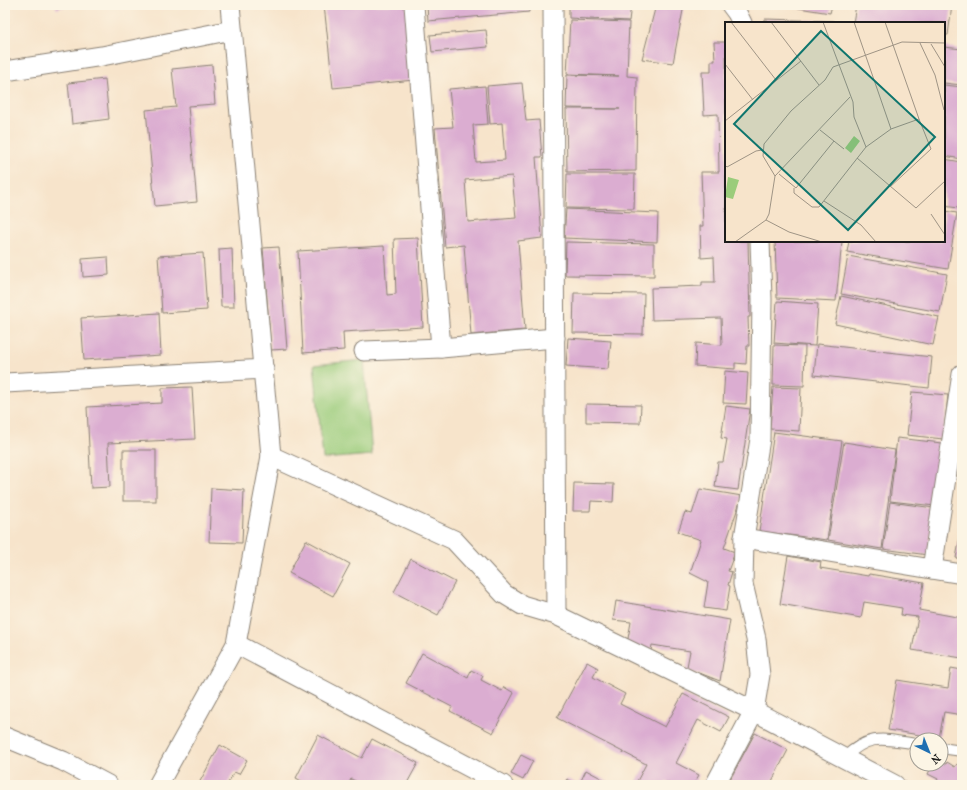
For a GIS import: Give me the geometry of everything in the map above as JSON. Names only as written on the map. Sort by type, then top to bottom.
[{"type":"street","points":[[158,785],[236,644],[271,456],[230,5]]},
{"type":"street","points":[[414,5],[441,348]]},
{"type":"street","points":[[553,5],[556,615]]},
{"type":"street","points":[[731,5],[742,22]]},
{"type":"street","points":[[6,73],[102,56],[232,30]]},
{"type":"street","points":[[715,785],[754,711],[760,675],[756,639],[743,584],[744,538],[760,439],[762,299],[760,242]]},
{"type":"street","points":[[364,351],[441,348],[555,338]]},
{"type":"street","points":[[5,383],[264,369]]},
{"type":"street","points":[[932,569],[962,374]]},
{"type":"street","points":[[271,456],[454,540],[504,594],[522,605],[556,615],[754,711],[895,785]]},
{"type":"street","points":[[744,538],[962,574]]},
{"type":"street","points":[[236,644],[503,785]]},
{"type":"street","points":[[5,737],[63,760],[108,785]]},
{"type":"lane","points":[[844,758],[854,748],[870,740],[892,740],[909,743]]},
{"type":"lane","points":[[949,749],[962,751]]},
{"type":"green space","points":[[364,360],[372,455],[323,459],[314,365]]},
{"type":"building","points":[[55,5],[69,5],[57,9]]},
{"type":"building","points":[[324,5],[407,5],[414,80],[333,88]]},
{"type":"building","points":[[427,5],[529,5],[529,12],[428,21]]},
{"type":"building","points":[[569,5],[631,5],[629,21],[569,18]]},
{"type":"building","points":[[656,5],[684,5],[673,63],[642,59]]},
{"type":"building","points":[[780,5],[832,5],[830,13]]},
{"type":"building","points":[[856,5],[952,5],[948,35],[945,35],[945,22],[853,22]]},
{"type":"building","points":[[765,19],[833,21],[833,22],[764,22]]},
{"type":"building","points":[[570,20],[629,22],[627,76],[637,77],[636,171],[567,172],[566,109],[620,109],[566,108],[567,75],[619,76],[567,74]]},
{"type":"building","points":[[486,30],[488,47],[432,52],[430,35]]},
{"type":"building","points":[[714,42],[725,42],[725,242],[748,242],[750,317],[748,317],[749,346],[747,346],[746,364],[735,363],[735,369],[695,366],[696,343],[722,345],[721,318],[652,320],[651,288],[702,286],[702,282],[715,282],[714,257],[701,258],[700,226],[703,226],[701,172],[719,172],[718,114],[704,115],[702,72],[711,72],[711,61],[715,61]]},
{"type":"building","points":[[945,47],[962,49],[962,85],[945,83]]},
{"type":"building","points":[[212,65],[215,104],[188,106],[197,202],[155,206],[146,110],[176,107],[172,69]]},
{"type":"building","points":[[105,79],[109,119],[72,124],[68,83]]},
{"type":"building","points":[[522,83],[526,121],[539,120],[542,157],[536,157],[542,238],[518,241],[525,330],[471,335],[464,245],[445,247],[435,128],[453,127],[449,89],[485,86],[488,124],[473,125],[476,162],[505,160],[502,123],[490,124],[487,86]],"holes":[[[512,176],[516,218],[468,222],[465,180]]]},
{"type":"building","points":[[945,85],[962,87],[962,159],[945,156]]},
{"type":"building","points":[[945,159],[962,162],[962,187],[958,208],[945,206]]},
{"type":"building","points":[[567,174],[635,174],[634,209],[566,208]]},
{"type":"building","points":[[566,209],[658,213],[657,242],[564,238]]},
{"type":"building","points":[[945,211],[957,213],[948,269],[847,252],[849,242],[945,242]]},
{"type":"building","points":[[418,238],[423,327],[343,332],[344,350],[303,353],[298,251],[384,246],[387,295],[396,294],[394,239]]},
{"type":"building","points":[[566,242],[654,244],[654,276],[565,275]]},
{"type":"building","points":[[775,242],[842,242],[836,301],[777,298]]},
{"type":"building","points":[[279,247],[287,349],[271,350],[263,248]]},
{"type":"building","points":[[232,248],[234,307],[221,307],[219,249]]},
{"type":"building","points":[[203,253],[207,310],[162,313],[158,256]]},
{"type":"building","points":[[848,256],[947,274],[940,312],[841,294]]},
{"type":"building","points":[[108,257],[109,275],[83,277],[82,259]]},
{"type":"building","points":[[574,293],[644,294],[643,334],[573,333]]},
{"type":"building","points":[[841,296],[939,317],[933,345],[835,324]]},
{"type":"building","points":[[777,301],[818,304],[815,346],[774,343]]},
{"type":"building","points":[[159,313],[161,355],[84,360],[81,318]]},
{"type":"building","points":[[568,338],[611,341],[608,369],[566,366]]},
{"type":"building","points":[[817,344],[932,357],[929,388],[814,375]]},
{"type":"building","points":[[774,345],[805,346],[804,386],[773,385]]},
{"type":"building","points":[[725,371],[748,373],[746,404],[723,403]]},
{"type":"building","points":[[192,387],[195,439],[108,443],[110,487],[91,488],[87,407],[162,403],[162,388]]},
{"type":"building","points":[[773,387],[801,388],[799,431],[770,429]]},
{"type":"building","points":[[912,392],[948,395],[943,439],[907,435]]},
{"type":"building","points":[[586,404],[641,405],[640,423],[586,422]]},
{"type":"building","points":[[726,406],[750,409],[738,490],[715,487],[718,462],[723,462],[727,439],[721,438]]},
{"type":"building","points":[[774,432],[842,441],[827,540],[759,531]]},
{"type":"building","points":[[897,438],[942,443],[935,506],[890,501]]},
{"type":"building","points":[[844,442],[895,450],[882,549],[828,540]]},
{"type":"building","points":[[123,450],[156,450],[156,501],[123,501]]},
{"type":"building","points":[[574,483],[614,484],[613,502],[591,501],[590,511],[573,511]]},
{"type":"building","points":[[211,488],[244,490],[242,543],[209,542]]},
{"type":"building","points":[[700,489],[742,496],[724,548],[735,552],[728,571],[732,572],[728,585],[730,586],[726,611],[704,608],[708,582],[690,573],[701,540],[678,532],[685,512],[692,514]]},
{"type":"building","points":[[890,502],[934,508],[928,555],[883,549]]},
{"type":"building","points":[[962,531],[962,559],[956,558]]},
{"type":"building","points":[[306,540],[350,564],[333,596],[289,573]]},
{"type":"building","points":[[788,556],[821,562],[820,568],[924,583],[919,610],[962,618],[962,658],[912,650],[918,617],[901,615],[902,608],[864,602],[861,618],[780,604]]},
{"type":"building","points":[[411,559],[455,582],[438,615],[394,592]]},
{"type":"building","points":[[616,601],[730,620],[720,681],[702,674],[686,672],[690,651],[652,645],[650,656],[627,644],[631,622],[613,620]]},
{"type":"building","points":[[422,653],[468,678],[471,670],[483,676],[481,680],[502,691],[504,687],[514,693],[493,733],[450,711],[452,707],[406,683]]},
{"type":"building","points":[[587,662],[598,668],[593,677],[625,694],[620,704],[665,727],[683,694],[729,717],[721,732],[698,720],[676,763],[699,775],[693,785],[672,785],[666,782],[664,785],[635,785],[646,764],[557,718]]},
{"type":"building","points":[[951,668],[962,670],[962,715],[944,712],[940,732],[909,732],[909,733],[888,730],[897,680],[948,688]]},
{"type":"building","points":[[755,733],[788,750],[770,785],[727,785]]},
{"type":"building","points":[[318,735],[362,758],[372,739],[418,763],[406,785],[364,785],[351,779],[348,785],[309,785],[296,778]]},
{"type":"building","points":[[220,745],[247,760],[239,774],[234,772],[227,785],[198,785]]},
{"type":"building","points":[[521,755],[533,761],[523,780],[511,774]]},
{"type":"building","points":[[949,763],[955,767],[957,764],[962,767],[962,785],[935,785],[938,779],[928,774],[929,772],[949,772]]},
{"type":"building","points":[[586,770],[614,785],[579,785]]},
{"type":"building","points":[[567,779],[579,785],[563,785]]}]
